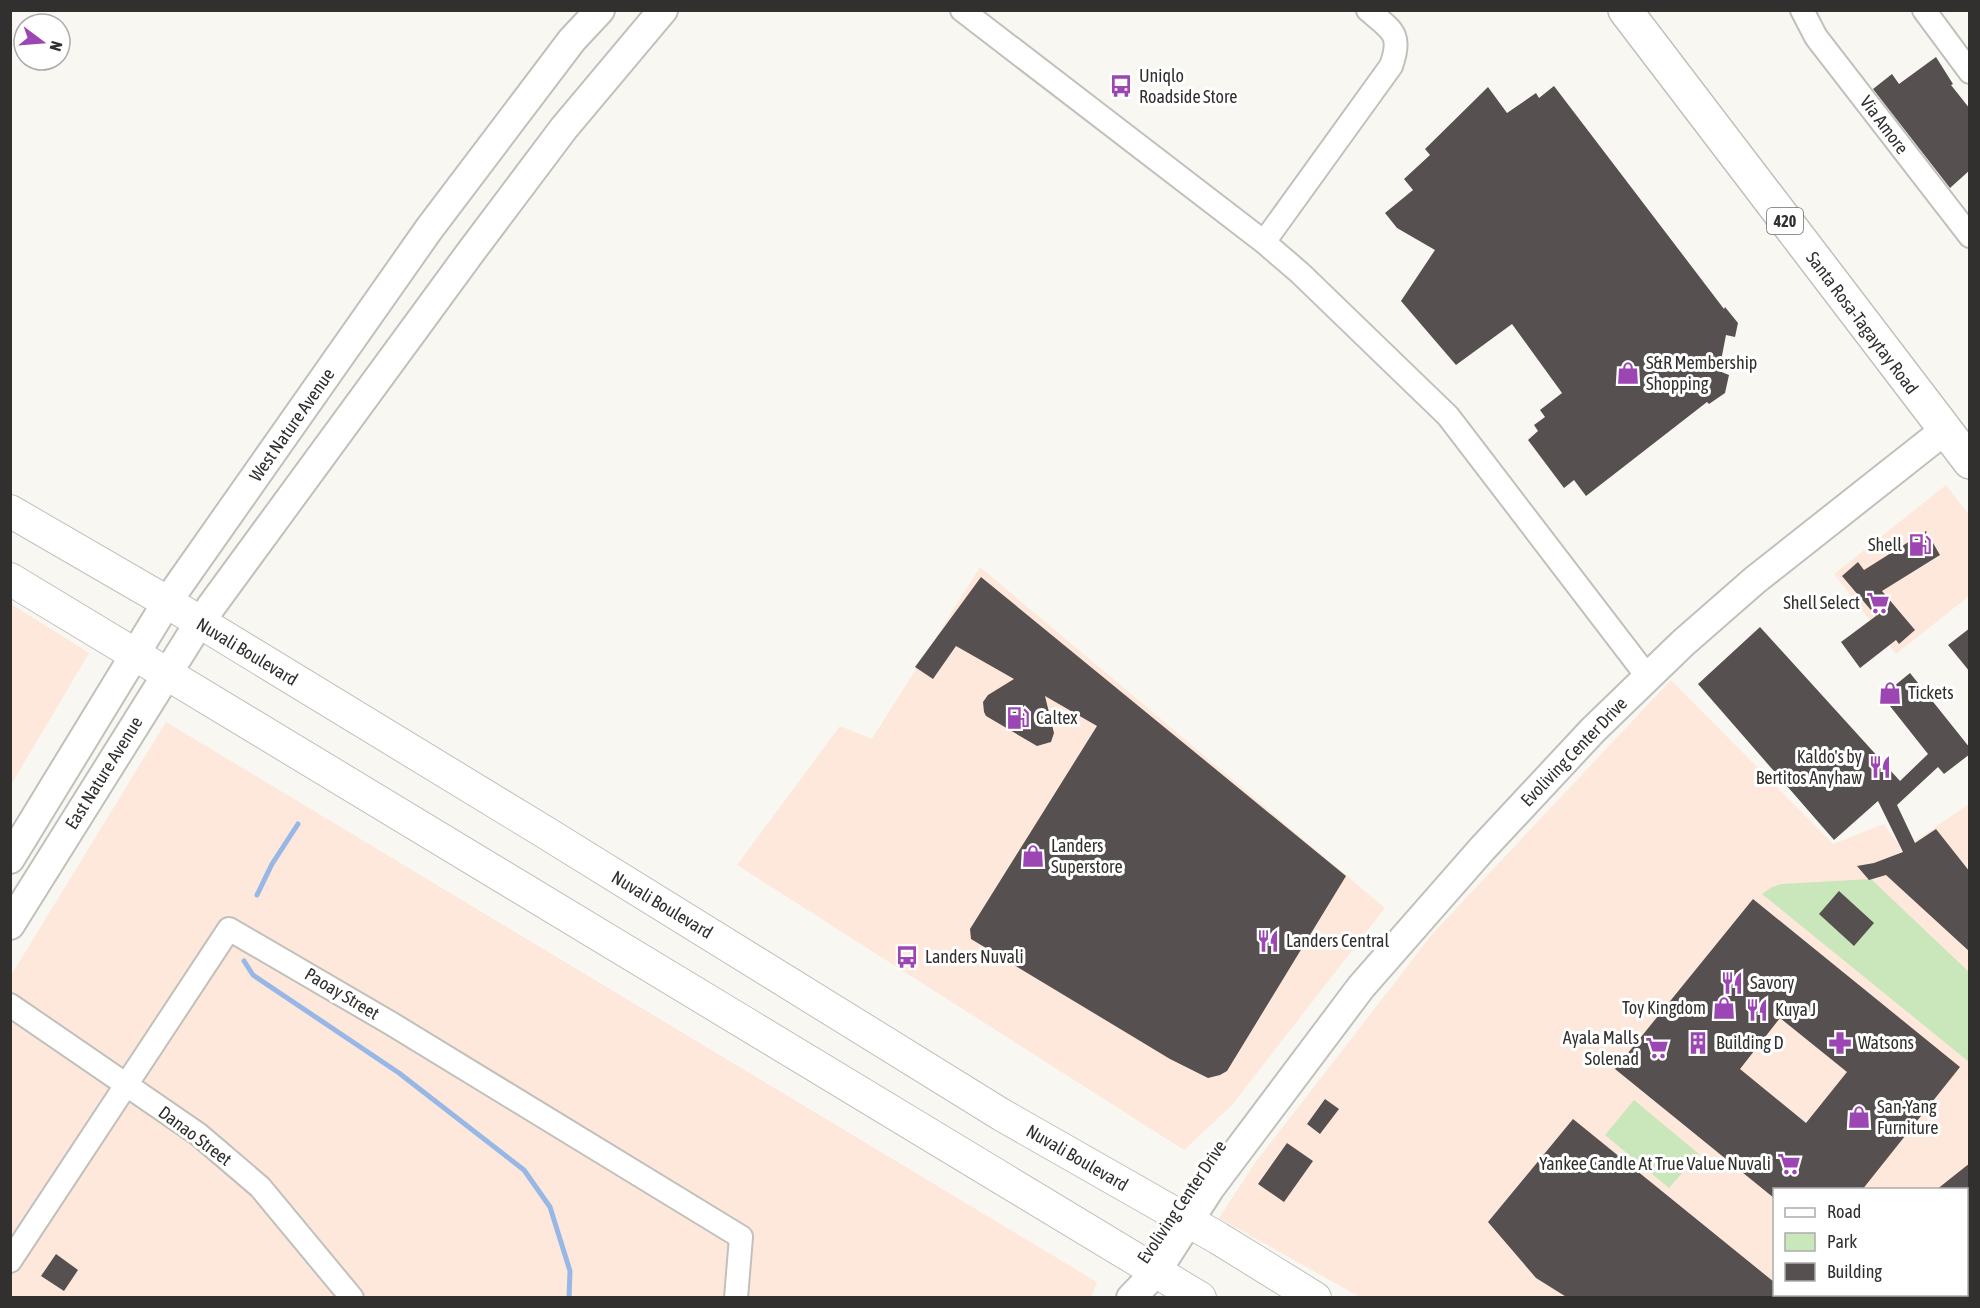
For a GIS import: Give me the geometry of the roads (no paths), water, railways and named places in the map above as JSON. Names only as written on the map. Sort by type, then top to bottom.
[{"type":"main road","name":"Santa Rosa-Tagaytay Road","points":[[1625,10],[1970,462]]},
{"type":"main road","name":"Nuvali Boulevard","points":[[10,511],[167,602],[1002,1115],[1315,1298]]},
{"type":"main road","points":[[10,579],[1200,1298]]},
{"type":"street","name":"West Nature Avenue","points":[[10,859],[167,602],[429,229],[572,40],[600,10]]},
{"type":"street","points":[[199,623],[470,252],[564,128],[663,10]]},
{"type":"street","points":[[962,10],[1264,242],[1300,273],[1448,416],[1647,676]]},
{"type":"street","points":[[1264,242],[1391,66],[1397,43],[1395,33],[1368,10]]},
{"type":"street","name":"Via Amore","points":[[1802,10],[1816,37],[1970,236]]},
{"type":"street","points":[[1924,10],[1970,72]]},
{"type":"street","name":"Evoliving Center Drive","points":[[1129,1298],[1179,1217],[1257,1126],[1384,958],[1482,849],[1647,676],[1755,580],[1945,430]]},
{"type":"street","name":"East Nature Avenue","points":[[10,925],[165,673],[199,623]]},
{"type":"street","name":"Paoay Street","points":[[10,1261],[229,929],[383,1018],[741,1237],[736,1298]]},
{"type":"street","name":"Danao Street","points":[[10,1005],[126,1087],[198,1134],[260,1187],[352,1298]]},
{"type":"waterway","points":[[257,895],[272,864],[298,824]]},
{"type":"waterway","points":[[244,961],[253,975],[399,1073],[524,1170],[550,1207],[570,1271],[569,1298]]},
{"type":"place","name":"Uniqlo Roadside Store","points":[[1121,86]]},
{"type":"place","name":"S&R Membership Shopping","points":[[1628,373]]},
{"type":"place","name":"Shell","points":[[1920,545]]},
{"type":"place","name":"Shell Select","points":[[1878,603]]},
{"type":"place","name":"Tickets","points":[[1890,693]]},
{"type":"place","name":"Caltex","points":[[1018,718]]},
{"type":"place","name":"Kaldo's by Bertitos Anyhaw","points":[[1880,767]]},
{"type":"place","name":"Landers Superstore","points":[[1033,856]]},
{"type":"place","name":"Landers Central","points":[[1268,941]]},
{"type":"place","name":"Landers Nuvali","points":[[907,957]]},
{"type":"place","name":"Savory","points":[[1732,983]]},
{"type":"place","name":"Toy Kingdom","points":[[1724,1008]]},
{"type":"place","name":"Kuya J","points":[[1757,1010]]},
{"type":"place","name":"Building D","points":[[1698,1043]]},
{"type":"place","name":"Watsons","points":[[1840,1043]]},
{"type":"place","name":"Ayala Malls Solenad","points":[[1657,1048]]},
{"type":"place","name":"San-Yang Furniture","points":[[1859,1117]]},
{"type":"place","name":"Yankee Candle At True Value Nuvali","points":[[1789,1164]]}]
